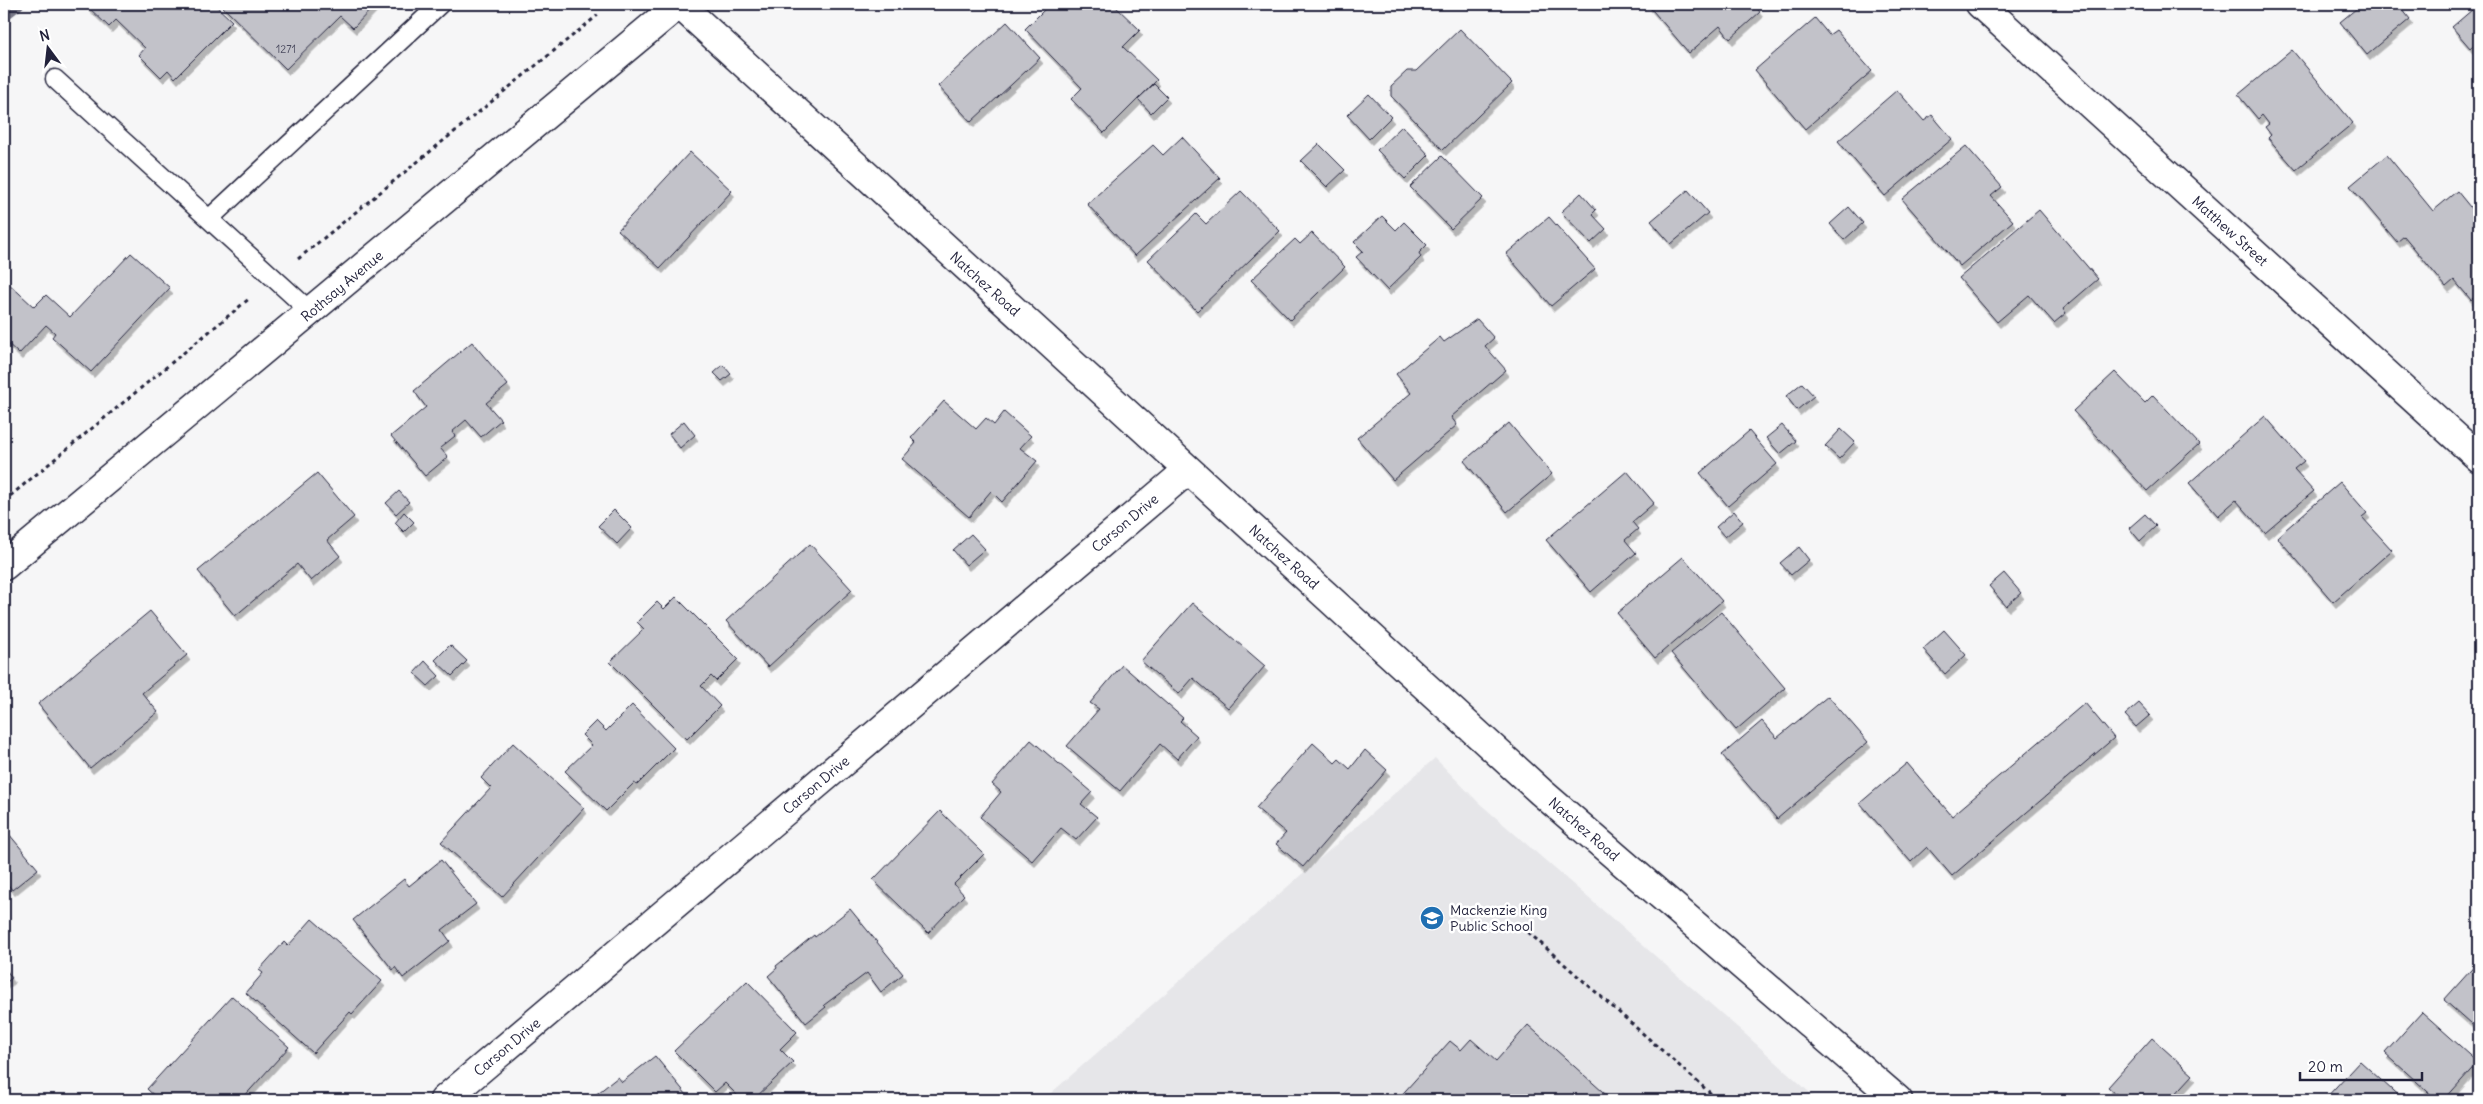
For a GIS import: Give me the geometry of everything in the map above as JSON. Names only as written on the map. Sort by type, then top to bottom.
[{"type":"street","name":"Rothsay Avenue","points":[[4,566],[679,4]]},
{"type":"street","name":"Natchez Road","points":[[679,4],[1541,792],[1898,1100]]},
{"type":"street","name":"Matthew Street","points":[[1980,4],[2476,449]]},
{"type":"street","name":"Carson Drive","points":[[444,1100],[1188,470]]},
{"type":"lane","points":[[209,219],[440,4]]},
{"type":"lane","points":[[55,79],[311,312]]},
{"type":"path","points":[[1528,932],[1718,1100]]},
{"type":"shaded area","name":"Mackenzie King Public School","points":[[1435,758],[1478,802],[1745,1034],[1818,1100],[1043,1100]]},
{"type":"building","points":[[85,4],[214,4],[232,21],[175,78],[168,70],[161,77],[139,55],[145,48],[116,20],[109,27]]},
{"type":"building","points":[[220,4],[376,4],[353,28],[340,16],[286,69]]},
{"type":"building","points":[[1050,4],[1113,4],[1140,30],[1123,47],[1157,80],[1104,133],[1071,99],[1082,88],[1025,29]]},
{"type":"building","points":[[1647,4],[1753,4],[1760,12],[1730,39],[1720,26],[1689,53]]},
{"type":"building","points":[[2362,4],[2398,4],[2410,19],[2367,55],[2340,22]]},
{"type":"building","points":[[2473,9],[2479,17],[2479,40],[2470,48],[2452,27]]},
{"type":"building","points":[[1815,18],[1829,35],[1836,30],[1872,71],[1805,129],[1755,70]]},
{"type":"building","points":[[1007,22],[1040,58],[971,122],[938,86]]},
{"type":"building","points":[[1460,29],[1512,83],[1443,150],[1391,96],[1391,86],[1407,71],[1416,71]]},
{"type":"building","points":[[2292,50],[2353,123],[2296,170],[2268,138],[2271,135],[2265,127],[2269,124],[2262,115],[2258,119],[2238,95]]},
{"type":"building","points":[[1154,84],[1167,97],[1151,113],[1138,99]]},
{"type":"building","points":[[1897,90],[1924,121],[1932,115],[1952,139],[1885,196],[1838,141]]},
{"type":"building","points":[[1369,94],[1391,117],[1369,139],[1347,115]]},
{"type":"building","points":[[1402,126],[1429,155],[1405,179],[1377,150]]},
{"type":"building","points":[[1182,137],[1220,178],[1135,256],[1087,204],[1153,145],[1163,155]]},
{"type":"building","points":[[1319,144],[1345,170],[1327,187],[1301,161]]},
{"type":"building","points":[[1966,146],[2002,187],[1991,196],[2013,221],[1960,266],[1902,199]]},
{"type":"building","points":[[690,152],[732,191],[660,268],[618,230]]},
{"type":"building","points":[[2387,155],[2433,211],[2457,191],[2479,218],[2479,293],[2471,300],[2454,280],[2446,287],[2404,236],[2397,242],[2350,186]]},
{"type":"building","points":[[1442,156],[1483,198],[1451,229],[1410,187]]},
{"type":"building","points":[[1688,190],[1708,213],[1671,244],[1651,221]]},
{"type":"building","points":[[1241,191],[1280,231],[1197,311],[1148,260],[1196,214],[1206,224]]},
{"type":"building","points":[[1581,193],[1596,210],[1592,214],[1606,229],[1591,243],[1561,212]]},
{"type":"building","points":[[1849,207],[1863,223],[1844,240],[1830,224]]},
{"type":"building","points":[[2039,210],[2098,279],[2063,309],[2066,313],[2054,323],[2029,295],[1997,322],[1959,278]]},
{"type":"building","points":[[1382,216],[1396,230],[1404,222],[1427,245],[1419,253],[1421,257],[1387,290],[1356,257],[1363,251],[1354,242]]},
{"type":"building","points":[[1549,217],[1595,269],[1551,306],[1506,254]]},
{"type":"building","points":[[1312,233],[1345,267],[1290,320],[1251,280],[1295,239],[1300,244]]},
{"type":"building","points":[[131,253],[170,288],[91,372],[52,337],[55,333],[46,325],[19,354],[4,340],[4,284],[6,281],[34,307],[46,295],[70,317]]},
{"type":"building","points":[[1477,319],[1494,338],[1485,346],[1506,370],[1451,417],[1457,425],[1393,480],[1357,438],[1411,393],[1396,374],[1440,337],[1444,342]]},
{"type":"building","points":[[472,342],[508,385],[486,403],[501,420],[481,437],[466,420],[452,432],[455,436],[440,448],[448,457],[425,476],[391,436],[426,407],[414,391]]},
{"type":"building","points":[[723,365],[731,374],[722,381],[714,373]]},
{"type":"building","points":[[2115,372],[2145,403],[2153,395],[2199,444],[2147,491],[2073,411]]},
{"type":"building","points":[[1802,383],[1814,396],[1797,410],[1786,396]]},
{"type":"building","points":[[944,401],[976,429],[986,418],[994,425],[1004,412],[1031,436],[1020,448],[1037,461],[1002,502],[991,491],[969,517],[902,459],[916,443],[911,438]]},
{"type":"building","points":[[2265,416],[2304,461],[2294,469],[2314,491],[2265,533],[2236,500],[2218,516],[2189,483]]},
{"type":"building","points":[[684,421],[695,435],[680,448],[669,434]]},
{"type":"building","points":[[1509,423],[1552,474],[1507,512],[1464,461]]},
{"type":"building","points":[[1782,425],[1796,441],[1780,454],[1766,438]]},
{"type":"building","points":[[1841,429],[1855,442],[1839,459],[1825,446]]},
{"type":"building","points":[[1749,431],[1777,464],[1728,506],[1700,473]]},
{"type":"building","points":[[1627,471],[1654,503],[1632,522],[1638,529],[1625,540],[1636,553],[1591,592],[1546,540]]},
{"type":"building","points":[[317,473],[354,517],[327,540],[340,556],[311,581],[297,564],[235,616],[198,571]]},
{"type":"building","points":[[2340,482],[2367,513],[2362,517],[2392,550],[2333,602],[2277,537]]},
{"type":"building","points":[[399,491],[409,502],[396,514],[386,503]]},
{"type":"building","points":[[614,510],[632,528],[617,544],[598,526]]},
{"type":"building","points":[[1734,511],[1743,522],[1725,537],[1716,527]]},
{"type":"building","points":[[404,512],[414,522],[404,532],[395,523]]},
{"type":"building","points":[[2145,514],[2156,526],[2140,541],[2129,528]]},
{"type":"building","points":[[971,534],[985,549],[966,565],[953,550]]},
{"type":"building","points":[[810,544],[852,590],[768,667],[726,621]]},
{"type":"building","points":[[1799,547],[1809,560],[1791,575],[1780,563]]},
{"type":"building","points":[[1683,557],[1722,601],[1655,658],[1617,613]]},
{"type":"building","points":[[2004,573],[2021,593],[2006,606],[1989,586]]},
{"type":"building","points":[[676,597],[738,659],[716,681],[711,676],[701,686],[720,706],[687,739],[610,662],[644,629],[637,622],[657,602],[664,609]]},
{"type":"building","points":[[1192,603],[1265,666],[1228,708],[1193,678],[1179,694],[1141,661]]},
{"type":"building","points":[[150,611],[187,655],[142,693],[158,712],[90,768],[38,704]]},
{"type":"building","points":[[1721,612],[1785,688],[1736,730],[1671,653]]},
{"type":"building","points":[[1944,630],[1966,655],[1945,674],[1923,649]]},
{"type":"building","points":[[450,645],[467,661],[452,676],[435,660]]},
{"type":"building","points":[[425,661],[439,676],[428,686],[414,673]]},
{"type":"building","points":[[1122,665],[1183,718],[1180,721],[1197,736],[1177,759],[1160,744],[1120,791],[1067,746],[1099,709],[1090,703]]},
{"type":"building","points":[[1828,696],[1868,742],[1777,819],[1722,755],[1762,721],[1777,738]]},
{"type":"building","points":[[2085,703],[2114,738],[1952,876],[1927,847],[1911,862],[1860,803],[1907,763],[1952,816]]},
{"type":"building","points":[[2139,703],[2150,715],[2136,727],[2125,715]]},
{"type":"building","points":[[632,705],[674,748],[637,785],[634,783],[606,811],[565,771],[592,745],[582,735],[596,721],[606,731]]},
{"type":"building","points":[[1031,740],[1092,792],[1081,804],[1097,817],[1076,840],[1061,828],[1032,861],[980,817],[1001,792],[992,784]]},
{"type":"building","points":[[513,743],[584,808],[502,897],[441,842],[491,788],[481,778]]},
{"type":"building","points":[[1313,743],[1335,763],[1339,759],[1350,769],[1365,750],[1387,770],[1303,867],[1276,844],[1286,833],[1256,808]]},
{"type":"building","points":[[940,811],[984,854],[954,884],[964,895],[928,933],[873,880]]},
{"type":"building","points":[[4,828],[38,869],[12,890],[4,879]]},
{"type":"building","points":[[441,860],[476,904],[442,930],[450,941],[403,978],[395,967],[393,970],[353,920],[404,879],[409,886]]},
{"type":"building","points":[[850,909],[903,974],[881,992],[867,973],[824,1005],[826,1007],[806,1023],[768,976],[777,968],[776,966]]},
{"type":"building","points":[[312,919],[382,981],[352,1014],[350,1012],[313,1053],[246,993],[263,973],[259,970],[284,942],[288,946]]},
{"type":"building","points":[[2479,961],[2479,1031],[2444,1000]]},
{"type":"building","points":[[4,967],[12,978],[4,984]]},
{"type":"building","points":[[747,981],[797,1032],[780,1049],[793,1062],[753,1100],[742,1100],[725,1083],[715,1092],[674,1051]]},
{"type":"building","points":[[232,996],[289,1047],[241,1100],[159,1100],[147,1089]]},
{"type":"building","points":[[2422,1012],[2478,1062],[2444,1100],[2437,1100],[2385,1053]]},
{"type":"building","points":[[1528,1025],[1612,1100],[1397,1100],[1450,1041],[1461,1050],[1471,1039],[1496,1061]]},
{"type":"building","points":[[2152,1038],[2193,1075],[2170,1100],[2123,1100],[2108,1087]]},
{"type":"building","points":[[655,1056],[691,1100],[589,1100],[618,1077],[622,1082]]},
{"type":"building","points":[[2360,1061],[2403,1100],[2324,1100]]},
{"type":"building","points":[[903,1093],[910,1100],[894,1100]]},
{"type":"waterway","points":[[4,15],[18,4]]},
{"type":"place","name":"Mackenzie King Public School","points":[[1432,918]]}]
